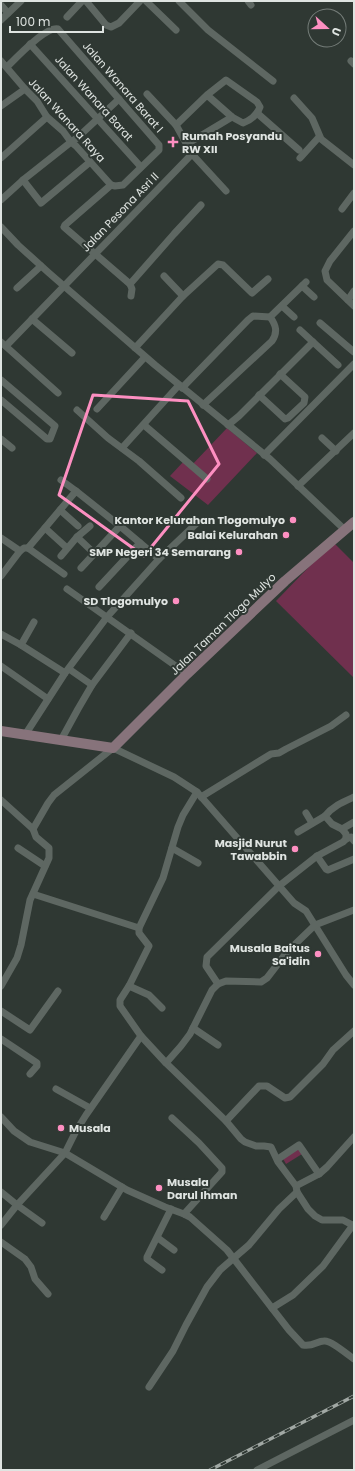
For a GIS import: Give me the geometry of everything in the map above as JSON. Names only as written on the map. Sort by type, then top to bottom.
[{"type":"street","points":[[1,20],[21,1]]},
{"type":"street","points":[[67,17],[82,1]]},
{"type":"street","points":[[86,1],[106,25],[111,27],[119,23],[140,1]]},
{"type":"street","points":[[146,1],[176,30]]},
{"type":"street","points":[[179,1],[208,30],[273,81]]},
{"type":"street","points":[[1,5],[8,13]]},
{"type":"street","name":"Jalan Wanara Barat I","points":[[30,44],[52,29],[58,29],[159,145],[159,150],[141,167]]},
{"type":"street","points":[[6,67],[30,44]]},
{"type":"street","name":"Jalan Wanara Barat","points":[[30,44],[141,167]]},
{"type":"street","name":"Jalan Wanara Raya","points":[[1,61],[37,101],[47,117],[63,131],[70,142],[111,184]]},
{"type":"street","points":[[176,126],[207,95],[224,81],[228,80],[257,102],[260,107],[257,113],[248,121],[243,122],[232,117],[207,95]]},
{"type":"street","points":[[1,106],[25,89]]},
{"type":"street","points":[[147,94],[176,126],[192,154],[226,191]]},
{"type":"street","points":[[294,98],[312,118],[319,137],[354,165]]},
{"type":"street","points":[[1,200],[23,180],[77,138],[119,99]]},
{"type":"street","points":[[257,113],[300,150]]},
{"type":"street","points":[[1,158],[47,117]]},
{"type":"street","points":[[187,144],[232,117]]},
{"type":"street","points":[[300,158],[319,137]]},
{"type":"street","name":"Jalan Pesona Asri II","points":[[3,344],[64,286],[192,154]]},
{"type":"street","points":[[23,180],[41,202],[90,162]]},
{"type":"street","points":[[131,296],[132,289],[130,284],[64,226],[111,184],[121,186],[141,167]]},
{"type":"street","points":[[342,209],[354,193]]},
{"type":"street","points":[[130,284],[201,205]]},
{"type":"street","points":[[1,227],[41,266],[180,387],[264,455],[345,530]]},
{"type":"street","points":[[352,233],[330,261],[325,271],[328,280],[354,306]]},
{"type":"street","points":[[135,348],[183,296],[218,264],[223,265],[252,293],[268,279]]},
{"type":"street","points":[[17,288],[41,266]]},
{"type":"street","points":[[164,276],[183,296]]},
{"type":"street","points":[[122,448],[180,387],[253,316],[270,317],[304,284],[314,297]]},
{"type":"street","points":[[348,300],[354,291]]},
{"type":"street","points":[[282,306],[294,317]]},
{"type":"street","points":[[203,405],[276,335],[275,324],[270,317]]},
{"type":"street","points":[[32,318],[72,353]]},
{"type":"street","points":[[320,323],[354,352]]},
{"type":"street","points":[[300,330],[338,365]]},
{"type":"street","points":[[228,425],[240,416],[259,395],[313,342]]},
{"type":"street","points":[[3,344],[58,393]]},
{"type":"street","points":[[97,408],[145,357]]},
{"type":"street","points":[[264,455],[354,364]]},
{"type":"street","points":[[259,395],[285,419],[304,403],[305,397],[280,374]]},
{"type":"street","points":[[1,380],[54,425],[55,427],[50,439],[48,440],[1,400]]},
{"type":"street","points":[[76,410],[181,498]]},
{"type":"street","points":[[144,425],[207,479]]},
{"type":"street","points":[[298,486],[354,434]]},
{"type":"street","points":[[322,438],[336,451]]},
{"type":"street","points":[[1,439],[12,448]]},
{"type":"street","points":[[61,480],[120,526],[159,559]]},
{"type":"street","points":[[2,571],[20,551],[24,548],[28,548],[76,491]]},
{"type":"street","points":[[60,510],[78,526]]},
{"type":"street","points":[[25,735],[67,671],[106,616],[159,559],[198,522]]},
{"type":"street","name":"Jalan Taman Tlogo Mulyo","points":[[112,748],[285,581],[354,522]]},
{"type":"street","points":[[61,556],[77,537],[90,526]]},
{"type":"street","points":[[81,568],[120,526]]},
{"type":"street","points":[[45,528],[67,548]]},
{"type":"street","points":[[77,537],[95,554]]},
{"type":"street","points":[[1,538],[20,551]]},
{"type":"street","points":[[99,587],[140,543]]},
{"type":"street","points":[[28,548],[64,574]]},
{"type":"street","points":[[68,589],[187,674]]},
{"type":"street","points":[[21,645],[34,622]]},
{"type":"street","points":[[61,740],[92,685],[131,633]]},
{"type":"street","points":[[1,634],[92,685]]},
{"type":"street","points":[[1,666],[48,699]]},
{"type":"street","points":[[272,1308],[293,1295],[323,1266],[354,1225],[343,1220],[322,1220],[308,1209],[278,1162],[278,1159],[271,1147],[256,1146],[245,1142],[141,1036],[120,1006],[120,1000],[129,986],[149,946],[139,933],[139,928],[162,883],[178,827],[183,815],[199,794],[272,754],[279,753],[307,740],[332,726],[346,715]]},
{"type":"street","points":[[1,731],[112,748],[174,777],[199,794],[294,903],[306,911],[346,975],[354,984]]},
{"type":"street","points":[[33,829],[54,795],[112,748]]},
{"type":"street","points":[[298,832],[325,816],[329,810],[337,805],[354,797]]},
{"type":"street","points":[[1,800],[33,829],[36,837],[49,848],[49,858],[30,900],[19,952],[1,986]]},
{"type":"street","points":[[306,813],[312,823]]},
{"type":"street","points":[[218,984],[206,966],[207,957],[279,886],[317,856],[351,838],[342,829],[332,824],[325,816]]},
{"type":"street","points":[[342,829],[354,822]]},
{"type":"street","points":[[18,848],[45,866]]},
{"type":"street","points":[[172,848],[198,863]]},
{"type":"street","points":[[317,856],[328,870],[354,859]]},
{"type":"street","points":[[33,894],[139,928]]},
{"type":"street","points":[[166,1063],[181,1046],[193,1028],[212,990],[218,984],[226,981],[261,982],[267,978],[287,952],[315,925],[354,910]]},
{"type":"street","points":[[129,986],[149,995],[162,1008]]},
{"type":"street","points":[[1,1011],[30,1030],[58,991]]},
{"type":"street","points":[[193,1028],[218,1045]]},
{"type":"street","points":[[226,1121],[259,1086],[267,1086],[285,1098],[290,1097],[323,1064],[333,1050],[354,1031]]},
{"type":"street","points":[[1,1225],[16,1205],[65,1153],[90,1108],[141,1036]]},
{"type":"street","points":[[1,1039],[37,1063],[37,1066],[30,1074]]},
{"type":"street","points":[[56,1089],[90,1108]]},
{"type":"street","points":[[1,1117],[24,1139],[65,1153],[122,1187],[184,1214],[227,1250],[289,1330],[303,1345],[316,1344],[326,1341],[354,1359]]},
{"type":"street","points":[[172,1118],[199,1143],[222,1168],[222,1172],[184,1214]]},
{"type":"street","points":[[149,1387],[173,1352],[207,1287],[220,1270],[249,1245],[296,1189],[327,1167],[354,1137]]},
{"type":"street","points":[[278,1159],[299,1145],[319,1174]]},
{"type":"street","points":[[104,1217],[122,1187]]},
{"type":"street","points":[[1,1192],[16,1205],[42,1223]]},
{"type":"street","points":[[162,1270],[147,1259],[147,1257],[158,1238],[171,1209]]},
{"type":"street","points":[[158,1238],[174,1250]]},
{"type":"street","points":[[1,1242],[25,1259],[31,1267],[35,1279],[48,1294]]},
{"type":"street","points":[[257,1470],[354,1420]]},
{"type":"highlighted area","points":[[93,395],[188,401],[219,464],[144,556],[59,495]]},
{"type":"shaded area","points":[[227,428],[257,453],[208,505],[170,476],[184,461],[190,467]]},
{"type":"shaded area","points":[[333,542],[354,563],[354,678],[276,601]]},
{"type":"shaded area","points":[[298,1147],[302,1154],[286,1164],[282,1157]]},
{"type":"railway","points":[[210,1470],[354,1396]]},
{"type":"place","name":"Rumah Posyandu RW XII","points":[[173,142]]},
{"type":"place","name":"Kantor Kelurahan Tlogomulyo","points":[[293,520]]},
{"type":"place","name":"Balai Kelurahan","points":[[286,535]]},
{"type":"place","name":"SMP Negeri 34 Semarang","points":[[239,552]]},
{"type":"place","name":"SD Tlogomulyo","points":[[176,601]]},
{"type":"place","name":"Masjid Nurut Tawabbin","points":[[295,849]]},
{"type":"place","name":"Musala Baitus Sa'idin","points":[[318,954]]},
{"type":"place","name":"Musala","points":[[61,1128]]},
{"type":"place","name":"Musala Darul Ihman","points":[[159,1188]]}]
